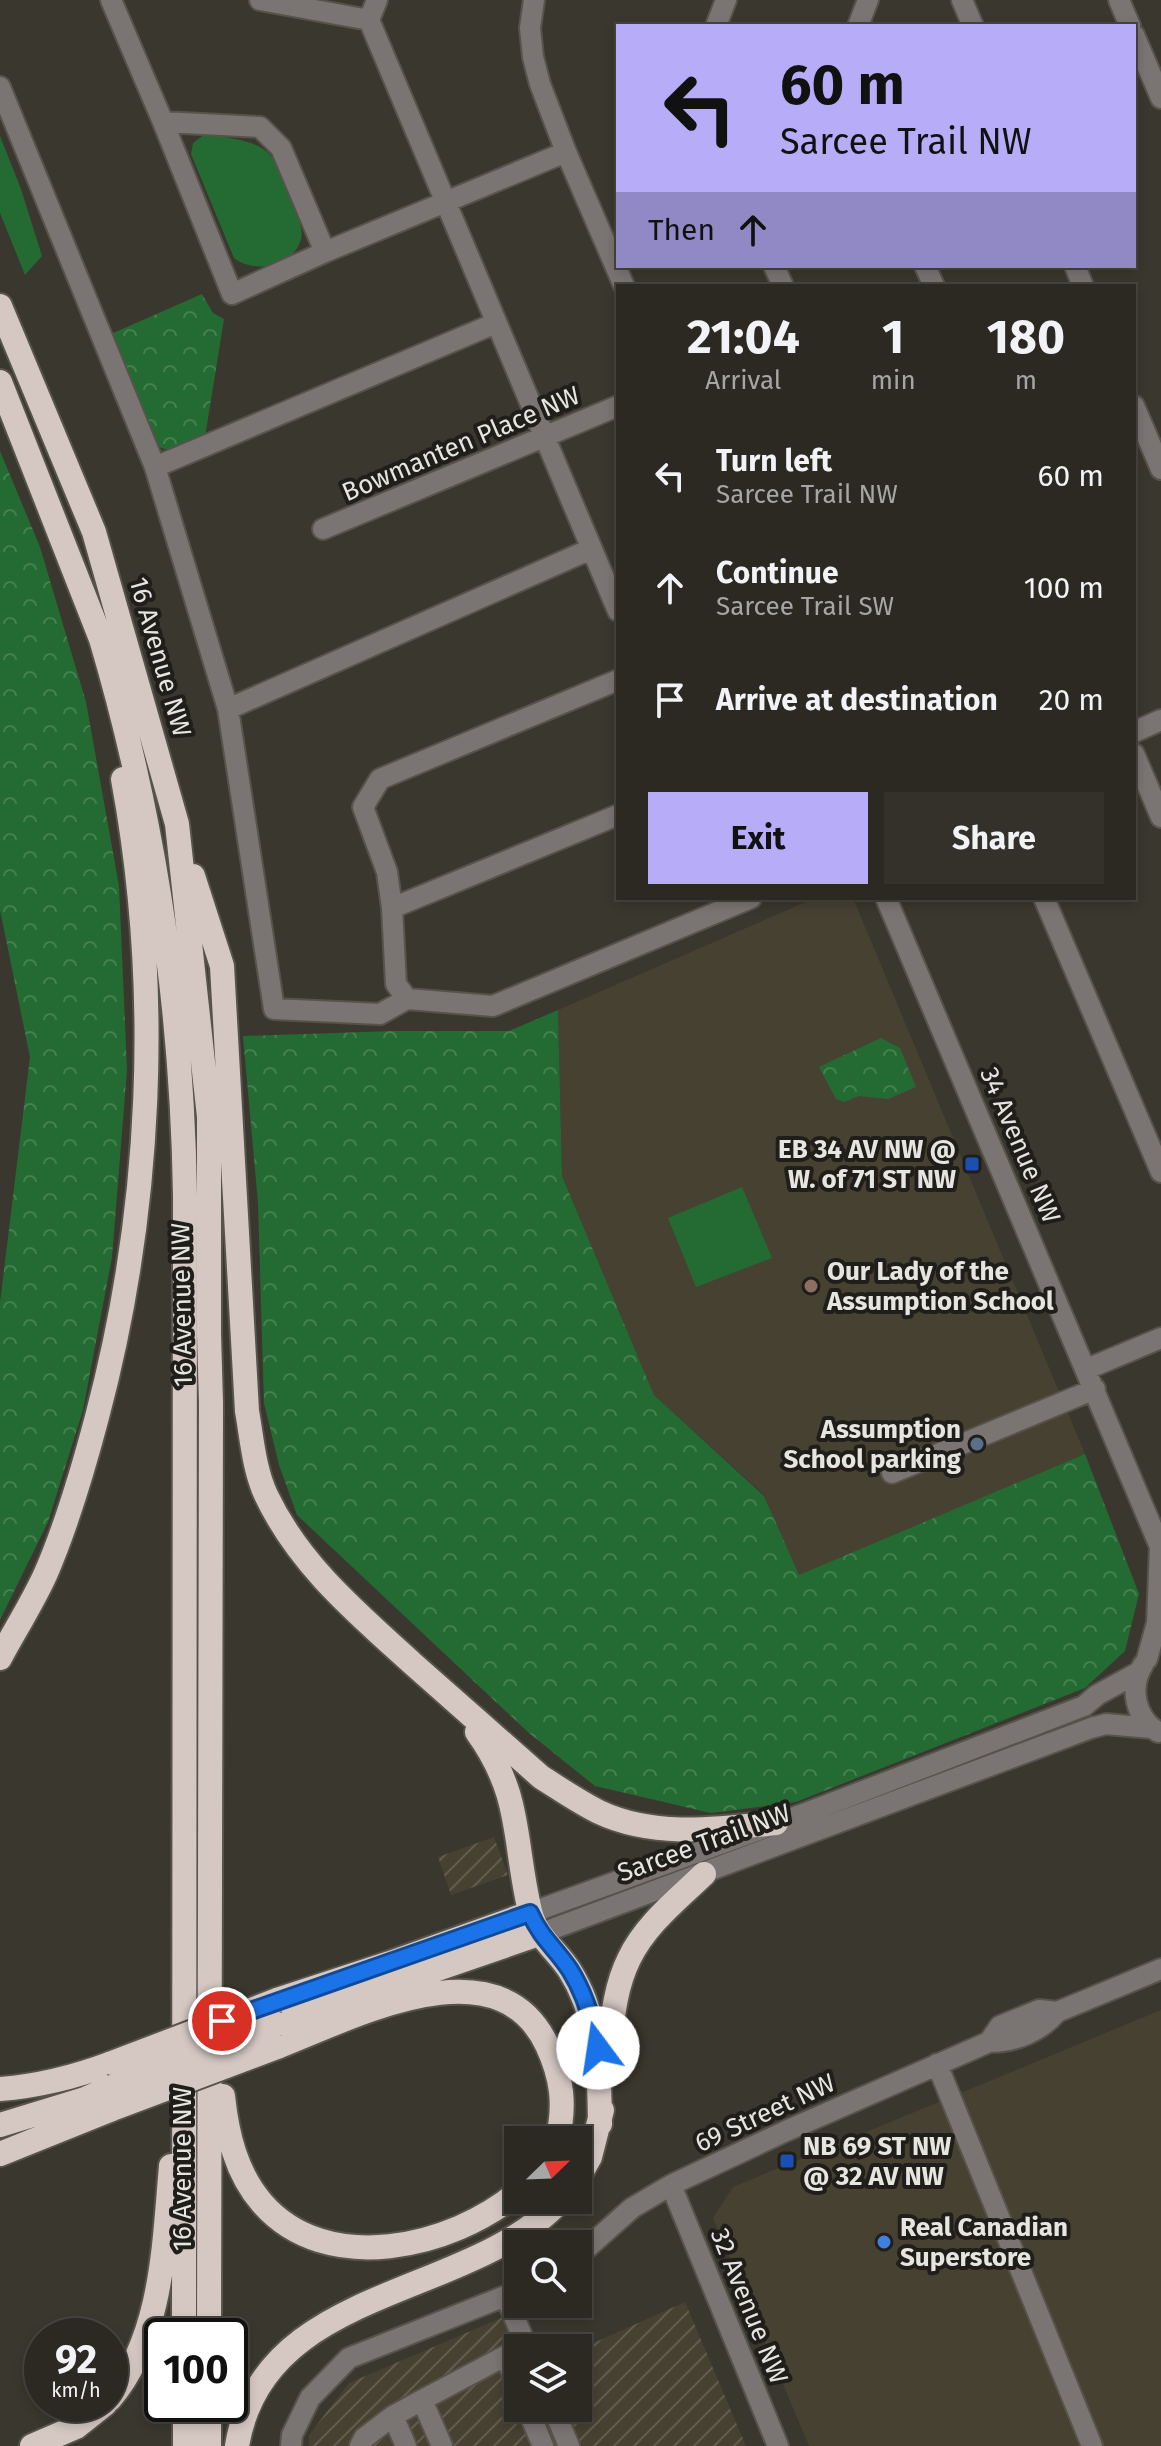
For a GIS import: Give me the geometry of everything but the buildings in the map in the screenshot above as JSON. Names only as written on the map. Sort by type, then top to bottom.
[{"type":"highway","name":"16 Avenue NW","points":[[0,306],[94,532],[177,824],[209,1117],[209,2318]]},
{"type":"highway","name":"16 Avenue NW","points":[[0,382],[101,639],[120,705],[149,830],[174,995],[182,1086],[185,1195],[184,2318]]},
{"type":"highway","points":[[0,1658],[45,1574],[75,1497],[106,1384],[127,1286],[147,1069],[142,918],[123,783],[91,642],[34,465]]},
{"type":"highway","points":[[177,824],[222,966],[247,1411],[257,1467],[279,1520],[312,1566],[346,1604],[541,1777],[601,1813],[649,1826],[709,1830],[776,1823]]},
{"type":"highway","points":[[404,1655],[468,1719],[498,1764],[514,1812],[535,1923],[579,1986],[595,2028],[600,2124]]},
{"type":"highway","points":[[592,2150],[600,2124],[616,1998],[629,1958],[650,1927],[704,1874]]},
{"type":"highway","name":"Sarcee Trail NW","points":[[277,2024],[390,1963],[535,1923]]},
{"type":"highway","points":[[0,2125],[85,2099],[277,2024],[447,1991],[472,1991],[512,2005],[544,2039],[561,2084],[564,2106],[560,2126]]},
{"type":"highway","points":[[210,1996],[226,2127],[236,2161],[263,2205],[291,2227],[314,2239],[341,2245],[369,2247],[411,2242],[471,2222],[504,2201]]},
{"type":"highway","points":[[128,2373],[137,2357],[155,2296],[166,2216],[184,2008]]},
{"type":"highway","points":[[0,2154],[112,2086],[277,2024]]},
{"type":"highway","points":[[0,2089],[51,2083],[78,2076],[112,2086]]},
{"type":"highway","points":[[237,2446],[255,2391],[268,2371],[306,2336],[374,2300],[488,2252],[544,2214]]},
{"type":"highway","points":[[32,2446],[82,2422]]},
{"type":"highway","points":[[185,2422],[185,2446]]},
{"type":"highway","points":[[209,2422],[209,2446]]},
{"type":"street","points":[[111,0],[232,294],[566,152]]},
{"type":"street","points":[[260,0],[369,20]]},
{"type":"street","points":[[377,0],[369,20],[616,606]]},
{"type":"street","points":[[534,0],[530,28],[540,84],[616,268]]},
{"type":"street","points":[[717,24],[726,0]]},
{"type":"street","points":[[859,24],[868,0]]},
{"type":"street","points":[[962,0],[972,24]]},
{"type":"street","points":[[1119,0],[1129,24]]},
{"type":"street","points":[[1136,40],[1161,98]]},
{"type":"street","points":[[0,87],[155,467],[228,709],[274,1009],[380,1014],[407,999],[493,1006],[742,900]]},
{"type":"street","points":[[163,122],[260,127],[281,148],[325,252]]},
{"type":"street","points":[[155,467],[496,323]]},
{"type":"street","name":"Bowmanten Place NW","points":[[323,529],[616,407]]},
{"type":"street","points":[[1136,411],[1161,469]]},
{"type":"street","points":[[228,709],[591,549]]},
{"type":"street","points":[[407,999],[396,984],[387,872],[363,807],[380,779],[616,681]]},
{"type":"street","points":[[1136,731],[1161,720]]},
{"type":"street","points":[[1136,759],[1161,817]]},
{"type":"street","points":[[392,908],[616,816]]},
{"type":"street","name":"34 Avenue NW","points":[[887,900],[1160,1547],[1157,1623],[1149,1660],[1135,1687],[1136,1702],[1142,1716],[1156,1731]]},
{"type":"street","points":[[1045,900],[1161,1172]]},
{"type":"street","points":[[1087,1369],[1161,1338]]},
{"type":"street","points":[[892,1473],[1095,1389]]},
{"type":"street","name":"Sarcee Trail NW","points":[[535,1923],[776,1823],[1084,1706],[1149,1660]]},
{"type":"street","name":"Sarcee Trail NW","points":[[535,1923],[704,1874],[1091,1728],[1106,1724],[1156,1731]]},
{"type":"street","name":"69 Street NW","points":[[592,2244],[632,2208],[671,2185],[937,2064],[989,2042],[1006,2042],[1045,2026],[1057,2012],[1161,1969]]},
{"type":"street","points":[[937,2064],[1092,2446]]},
{"type":"street","name":"32 Avenue NW","points":[[671,2185],[778,2446]]},
{"type":"street","points":[[291,2446],[292,2435],[310,2398],[349,2358],[504,2297]]},
{"type":"street","points":[[360,2446],[364,2438],[393,2416],[504,2357]]},
{"type":"street","points":[[422,2400],[442,2446]]},
{"type":"street","points":[[393,2416],[406,2446]]},
{"type":"street","points":[[533,2422],[543,2446]]},
{"type":"street","points":[[559,2422],[569,2446]]},
{"type":"shaded area","name":"Our Lady of the Assumption School","points":[[810,900],[854,900],[1085,1454],[798,1576],[764,1495],[654,1395],[562,1176],[558,1010]]},
{"type":"shaded area","points":[[494,1837],[508,1875],[451,1895],[438,1857]]},
{"type":"shaded area","points":[[1161,2010],[1161,2446],[809,2446],[713,2218],[733,2187]]},
{"type":"shaded area","points":[[685,2302],[746,2446],[309,2446],[309,2435],[349,2383],[504,2317],[525,2318],[532,2334],[504,2334],[504,2422],[592,2422],[592,2344]]},
{"type":"green space","points":[[205,134],[260,147],[269,153],[280,169],[301,230],[297,249],[282,262],[252,266],[234,258],[191,154],[193,143]]},
{"type":"green space","points":[[0,136],[42,256],[25,275],[0,213]]},
{"type":"green space","points":[[202,294],[213,313],[224,319],[205,437],[180,448],[161,448],[155,444],[111,334]]},
{"type":"green space","points":[[0,451],[40,547],[86,702],[119,886],[127,1070],[112,1257],[83,1410],[48,1522],[0,1620],[0,1303],[30,1057],[0,910]]},
{"type":"green space","points":[[558,1010],[562,1176],[654,1395],[764,1496],[799,1575],[1085,1454],[1139,1594],[1125,1651],[1085,1688],[796,1802],[711,1813],[595,1786],[529,1733],[297,1515],[279,1465],[264,1403],[258,1203],[243,1036],[509,1031]]},
{"type":"green space","points":[[881,1038],[900,1048],[916,1087],[888,1099],[859,1096],[844,1102],[836,1099],[819,1067]]},
{"type":"green space","points":[[742,1187],[772,1258],[696,1287],[668,1218]]},
{"type":"place","name":"EB 34 AV NW @ W. of 71 ST NW","points":[[972,1164]]},
{"type":"place","name":"Our Lady of the Assumption School","points":[[811,1286]]},
{"type":"place","name":"Assumption School parking","points":[[977,1444]]},
{"type":"place","name":"NB 69 ST NW @ 32 AV NW","points":[[787,2161]]},
{"type":"place","name":"Real Canadian Superstore","points":[[884,2242]]},
{"type":"route","points":[[222,2021],[530,1913],[539,1934],[568,1967],[579,1986],[595,2028],[598,2048]]}]
